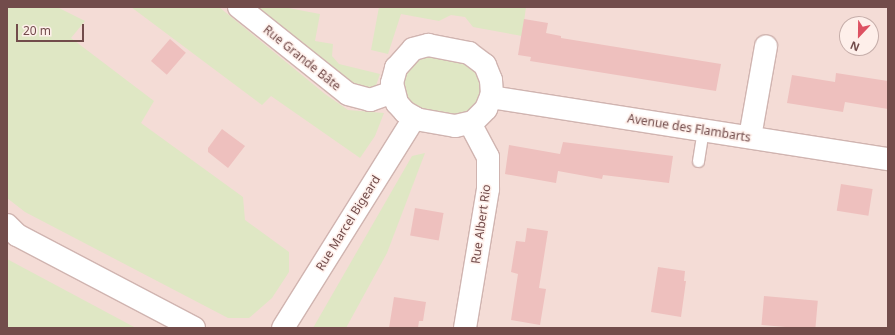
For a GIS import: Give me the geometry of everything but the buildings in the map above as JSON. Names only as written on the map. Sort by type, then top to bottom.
[{"type":"street","name":"Rue Grande Bâte","points":[[239,7],[348,94],[370,100],[393,92]]},
{"type":"street","points":[[428,45],[469,53],[481,60],[491,80],[491,98],[483,114],[470,123],[454,126],[414,118],[401,108],[393,92],[393,76],[401,61],[413,49],[428,45]]},
{"type":"street","points":[[750,137],[766,46]]},
{"type":"street","name":"Avenue des Flambarts","points":[[491,98],[888,159]]},
{"type":"street","name":"Rue Marcel Bigeard","points":[[283,328],[414,118]]},
{"type":"street","name":"Rue Albert Rio","points":[[465,328],[488,189],[488,157],[470,123]]},
{"type":"street","points":[[7,225],[17,235],[194,328]]},
{"type":"lane","points":[[698,161],[703,130]]},
{"type":"shaded area","points":[[7,7],[888,7],[888,328],[7,328]]},
{"type":"green space","points":[[7,7],[57,7],[85,21],[71,38],[154,101],[141,123],[243,197],[245,220],[289,252],[289,272],[272,298],[249,318],[228,318],[25,212],[7,198]]},
{"type":"green space","points":[[131,7],[219,7],[325,94],[348,110],[384,113],[375,136],[360,158],[271,96],[262,105]]},
{"type":"green space","points":[[247,7],[283,7],[320,14],[315,41],[333,44],[332,56],[339,64],[380,74],[374,91],[363,92]]},
{"type":"green space","points":[[379,7],[526,7],[522,36],[473,27],[465,17],[451,15],[439,21],[401,14],[388,54],[371,50]]},
{"type":"green space","points":[[429,54],[460,60],[474,66],[483,86],[475,108],[461,116],[422,111],[414,107],[403,93],[403,76],[412,62]]},
{"type":"green space","points":[[425,153],[387,253],[346,328],[313,328],[412,156]]},
{"type":"green space","points":[[7,259],[136,328],[7,328]]}]
